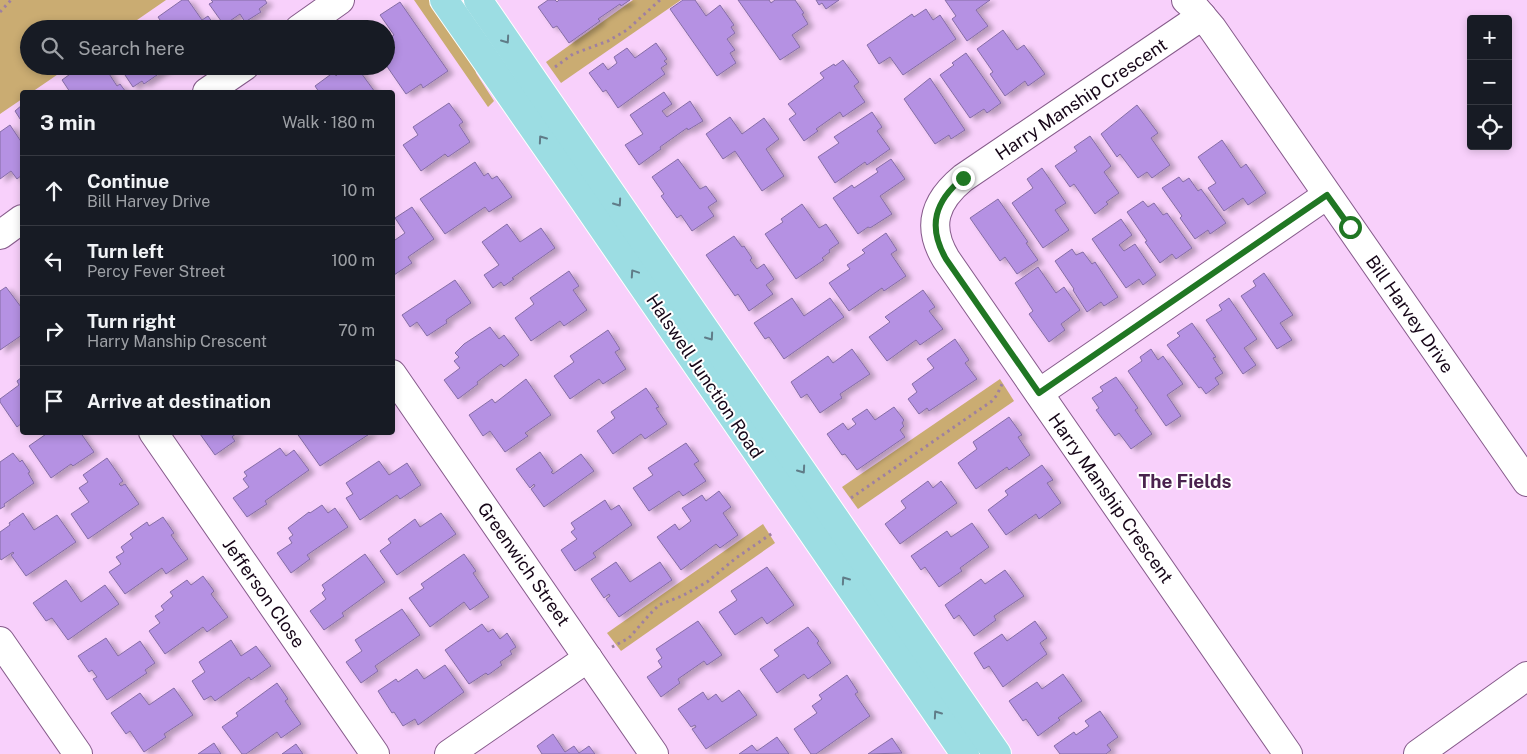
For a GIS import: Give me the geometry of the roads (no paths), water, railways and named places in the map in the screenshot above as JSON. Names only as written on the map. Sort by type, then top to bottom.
[{"type":"main road","name":"Halswell Junction Road","points":[[444,0],[589,184],[997,754]]},
{"type":"main road","name":"Halswell Junction Road","points":[[478,0],[589,184],[965,754]]},
{"type":"street","points":[[312,20],[340,0]]},
{"type":"street","name":"Bill Harvey Drive","points":[[1194,8],[1254,89],[1527,482]]},
{"type":"street","name":"Harry Manship Crescent","points":[[1194,8],[963,178],[940,202],[935,228],[941,250],[1288,754]]},
{"type":"street","points":[[210,90],[232,75]]},
{"type":"street","points":[[1039,393],[1327,195]]},
{"type":"street","points":[[0,235],[20,220]]},
{"type":"street","name":"Greenwich Street","points":[[395,378],[600,653],[654,754]]},
{"type":"street","name":"Jefferson Close","points":[[155,435],[375,754]]},
{"type":"street","points":[[0,641],[8,669],[78,754]]},
{"type":"street","points":[[449,754],[600,653]]},
{"type":"street","points":[[1418,754],[1527,676]]},
{"type":"district","name":"The Fields","points":[[1185,481]]}]
